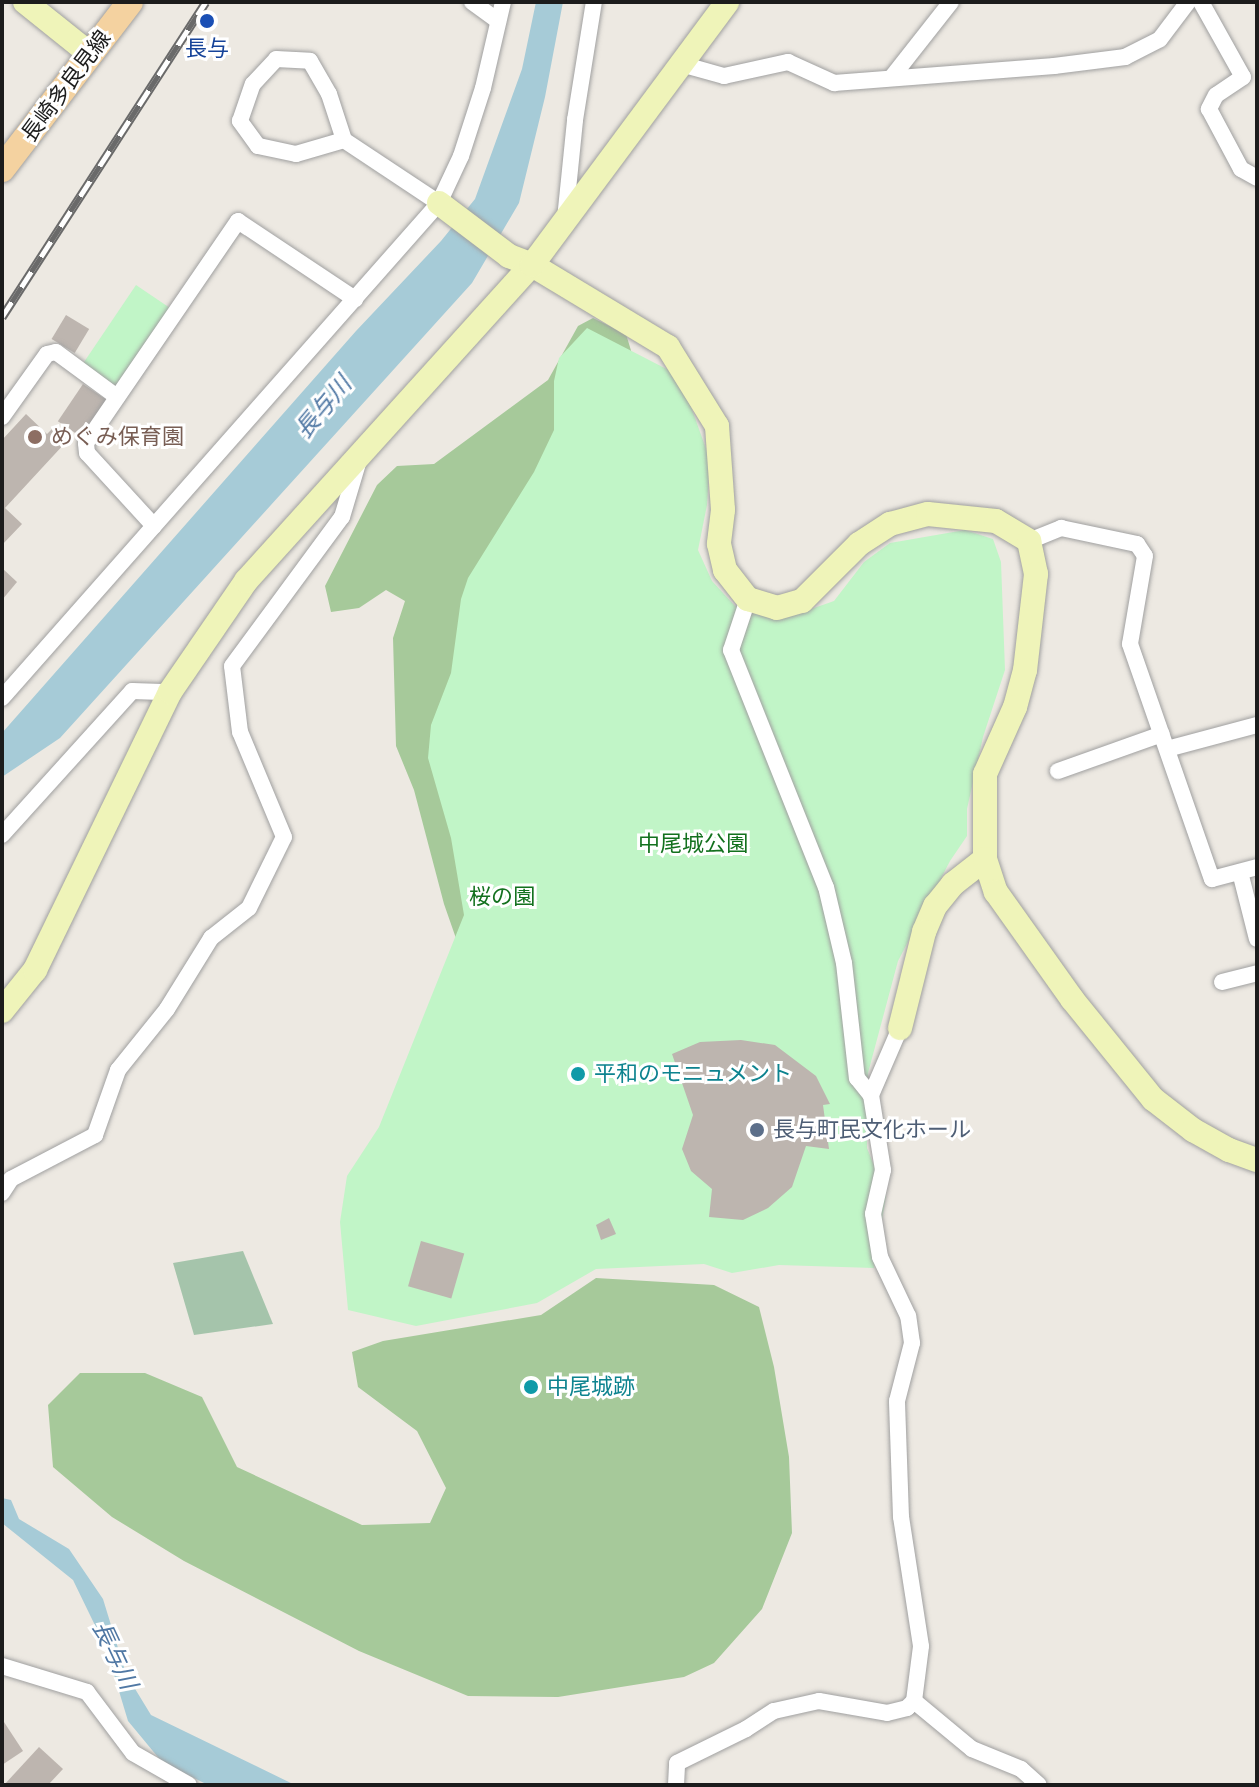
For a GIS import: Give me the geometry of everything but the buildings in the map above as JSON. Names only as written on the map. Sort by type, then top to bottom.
[{"type":"main road","name":"長崎多良見線","points":[[2,169],[130,2]]},
{"type":"street","points":[[25,2],[90,54]]},
{"type":"street","points":[[472,2],[498,21]]},
{"type":"street","points":[[2,698],[439,203],[461,156],[483,88],[503,2]]},
{"type":"street","points":[[565,220],[575,120],[594,2]]},
{"type":"street","points":[[2,1011],[35,970],[170,692],[246,581],[532,265],[727,2]]},
{"type":"street","points":[[892,77],[951,2]]},
{"type":"street","points":[[681,64],[724,76],[788,62],[834,83],[892,77],[930,78],[1125,57],[1160,39],[1188,2]]},
{"type":"street","points":[[1201,2],[1250,74],[1216,95],[1209,109],[1241,169],[1257,178]]},
{"type":"street","points":[[344,140],[296,154],[258,146],[240,121],[253,84],[276,59],[310,61],[329,94],[344,140],[439,203],[509,256],[532,265],[668,347],[699,392],[717,426],[723,510],[719,544],[725,570],[748,599],[777,608],[802,601],[859,544],[890,524],[928,514],[996,521],[1029,541],[1036,574],[1025,670],[1015,707],[985,774],[985,859],[996,892],[1072,999],[1153,1099],[1193,1130],[1229,1150],[1257,1160]]},
{"type":"street","points":[[154,526],[87,453],[86,443],[238,221],[355,299]]},
{"type":"street","points":[[2,417],[47,354],[56,352],[117,397]]},
{"type":"street","points":[[2,1193],[11,1179],[95,1135],[118,1070],[167,1009],[211,938],[249,908],[284,837],[240,732],[232,666],[342,517],[361,455]]},
{"type":"street","points":[[1029,541],[1061,528],[1137,544],[1145,556],[1130,644],[1212,879],[1257,867]]},
{"type":"street","points":[[676,1785],[677,1763],[746,1729],[774,1711],[819,1701],[887,1713],[907,1708],[914,1701],[921,1646],[901,1517],[897,1401],[912,1343],[908,1316],[880,1257],[873,1214],[883,1170],[871,1095],[857,1078],[844,963],[826,887],[731,650],[748,599]]},
{"type":"street","points":[[2,835],[132,691],[170,692]]},
{"type":"street","points":[[1058,771],[1165,741],[1257,725]]},
{"type":"street","points":[[871,1095],[900,1028],[924,932],[935,906],[953,884],[985,859]]},
{"type":"street","points":[[1240,872],[1257,939]]},
{"type":"street","points":[[1222,982],[1257,973]]},
{"type":"street","points":[[2,1666],[87,1692],[133,1753],[189,1785]]},
{"type":"street","points":[[914,1701],[972,1749],[1021,1769],[1039,1785]]},
{"type":"green space","points":[[136,285],[170,308],[117,387],[83,364]]},
{"type":"green space","points":[[593,318],[626,334],[636,367],[466,967],[444,904],[414,790],[396,746],[393,638],[405,601],[386,590],[359,608],[331,612],[325,586],[377,485],[397,466],[434,464],[548,380],[578,326]]},
{"type":"green space","name":"中尾城公園","points":[[587,328],[680,376],[710,460],[707,505],[698,550],[712,581],[735,606],[762,616],[794,615],[834,601],[864,562],[890,543],[965,530],[993,539],[1001,562],[1005,670],[983,737],[967,809],[967,836],[950,861],[898,961],[868,1073],[867,1148],[886,1196],[874,1268],[779,1265],[732,1273],[704,1264],[596,1269],[537,1303],[416,1326],[348,1310],[340,1222],[347,1176],[379,1127],[464,915],[451,838],[428,758],[431,725],[451,673],[461,599],[468,578],[534,472],[554,430],[554,381],[559,358]]},
{"type":"green space","points":[[243,1251],[273,1324],[194,1335],[173,1263]]},
{"type":"green space","points":[[596,1278],[714,1285],[759,1307],[774,1367],[789,1457],[792,1533],[762,1609],[714,1663],[684,1677],[558,1697],[468,1696],[359,1651],[184,1561],[112,1517],[53,1467],[48,1405],[80,1373],[145,1373],[202,1397],[237,1467],[362,1525],[430,1523],[446,1488],[417,1431],[358,1387],[352,1352],[383,1341],[541,1315]]},
{"type":"water","name":"長与川","points":[[536,2],[563,2],[545,97],[519,203],[472,283],[60,738],[2,777],[2,733],[475,199],[522,69]]},
{"type":"water","name":"長与川","points":[[2,1498],[11,1500],[19,1519],[69,1549],[103,1599],[126,1674],[151,1715],[295,1785],[208,1785],[162,1762],[128,1721],[106,1648],[73,1580],[2,1523]]},
{"type":"railway","points":[[2,317],[206,2]]},
{"type":"place","name":"長与","points":[[207,21]]},
{"type":"place","name":"めぐみ保育園","points":[[35,437]]},
{"type":"place","name":"平和のモニュメント","points":[[578,1074]]},
{"type":"place","name":"長与町民文化ホール","points":[[757,1130]]},
{"type":"place","name":"中尾城跡","points":[[531,1387]]},
{"type":"park label","name":"桜の園","points":[[502,897]]}]
